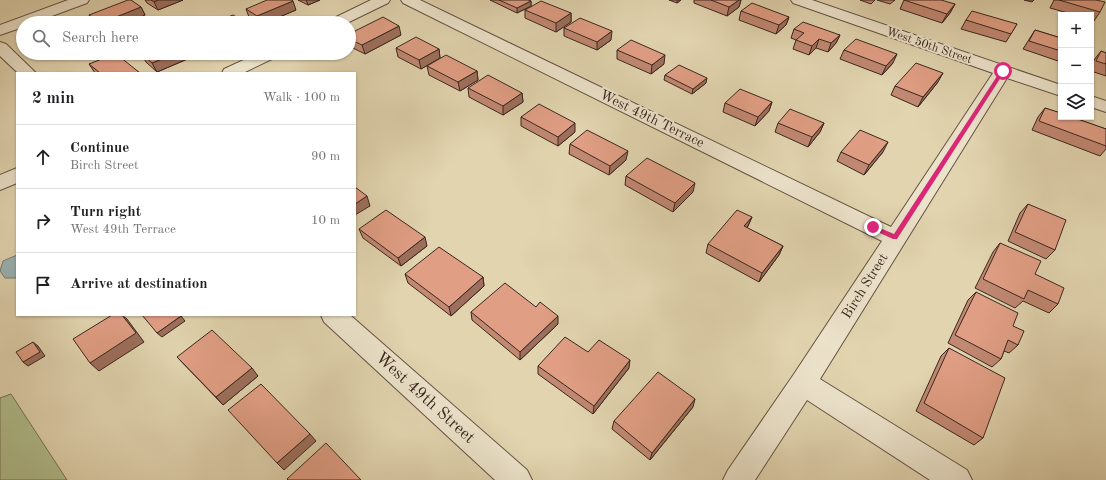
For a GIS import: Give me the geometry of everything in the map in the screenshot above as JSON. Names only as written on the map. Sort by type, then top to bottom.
[{"type":"street","points":[[38,16],[82,0]]},
{"type":"street","points":[[350,16],[383,0]]},
{"type":"street","name":"West 49th Terrace","points":[[408,0],[895,238]]},
{"type":"street","name":"West 50th Street","points":[[798,0],[1058,90]]},
{"type":"street","points":[[0,30],[16,24]]},
{"type":"street","points":[[0,47],[27,72]]},
{"type":"street","points":[[232,72],[257,60]]},
{"type":"street","name":"Birch Street","points":[[738,480],[803,383],[1003,71]]},
{"type":"street","points":[[1094,103],[1106,107]]},
{"type":"street","points":[[0,183],[16,175]]},
{"type":"street","name":"West 49th Street","points":[[334,316],[517,480]]},
{"type":"street","points":[[803,383],[957,480]]},
{"type":"green space","points":[[11,394],[67,480],[0,480],[0,398]]},
{"type":"water","points":[[16,255],[16,278],[5,278],[0,271],[3,261]]},
{"type":"building","points":[[128,0],[131,0],[141,7],[118,16],[89,15]]},
{"type":"building","points":[[267,0],[293,1],[257,16],[246,9]]},
{"type":"building","points":[[499,0],[528,0],[531,1],[517,8]]},
{"type":"building","points":[[711,0],[739,0],[729,7]]},
{"type":"building","points":[[904,0],[941,0],[955,4],[947,14]]},
{"type":"building","points":[[1059,0],[1096,0],[1105,2],[1100,12]]},
{"type":"building","points":[[541,1],[571,13],[556,23],[525,10]]},
{"type":"building","points":[[752,3],[789,17],[779,25],[741,11]]},
{"type":"building","points":[[972,11],[1017,24],[1011,34],[966,20]]},
{"type":"building","points":[[383,17],[399,26],[362,45],[356,42],[356,30]]},
{"type":"building","points":[[580,18],[612,31],[597,42],[564,28]]},
{"type":"building","points":[[803,22],[840,35],[831,43],[819,39],[812,46],[796,40],[804,33],[794,29]]},
{"type":"building","points":[[1035,30],[1058,37],[1058,50],[1029,41]]},
{"type":"building","points":[[416,37],[439,49],[419,60],[396,48]]},
{"type":"building","points":[[856,39],[897,54],[886,66],[844,50]]},
{"type":"building","points":[[631,40],[665,55],[652,65],[617,50]]},
{"type":"building","points":[[1101,51],[1106,53],[1106,64],[1096,61]]},
{"type":"building","points":[[446,55],[477,71],[458,82],[427,66]]},
{"type":"building","points":[[99,60],[124,60],[139,72],[99,72],[89,64]]},
{"type":"building","points":[[149,60],[160,60],[152,63]]},
{"type":"building","points":[[916,63],[943,73],[923,97],[895,86]]},
{"type":"building","points":[[679,65],[707,78],[693,89],[665,75]]},
{"type":"building","points":[[488,75],[522,93],[503,106],[468,88]]},
{"type":"building","points":[[740,89],[772,102],[758,117],[725,103]]},
{"type":"building","points":[[539,104],[575,123],[558,137],[521,117]]},
{"type":"building","points":[[1045,108],[1058,112],[1058,120],[1080,120],[1106,129],[1106,146],[1039,121]]},
{"type":"building","points":[[790,109],[824,123],[812,137],[778,123]]},
{"type":"building","points":[[587,130],[628,151],[610,166],[570,144]]},
{"type":"building","points":[[860,130],[888,142],[869,165],[841,152]]},
{"type":"building","points":[[647,158],[695,183],[675,203],[626,176]]},
{"type":"building","points":[[356,188],[367,196],[356,203]]},
{"type":"building","points":[[1028,204],[1066,220],[1055,250],[1015,232]]},
{"type":"building","points":[[386,210],[425,237],[398,258],[359,229]]},
{"type":"building","points":[[737,210],[752,217],[744,226],[783,246],[762,273],[708,244]]},
{"type":"building","points":[[1000,243],[1041,261],[1035,274],[1064,288],[1058,304],[1028,290],[1024,299],[983,279]]},
{"type":"building","points":[[439,247],[483,277],[449,307],[405,274]]},
{"type":"building","points":[[505,283],[536,307],[540,302],[558,316],[520,352],[471,312]]},
{"type":"building","points":[[976,292],[1018,313],[1013,326],[1024,331],[1018,345],[1008,340],[1001,359],[955,335]]},
{"type":"building","points":[[110,316],[123,316],[136,333],[90,363],[73,339]]},
{"type":"building","points":[[143,316],[181,316],[157,333]]},
{"type":"building","points":[[212,330],[252,368],[216,397],[177,357]]},
{"type":"building","points":[[565,337],[588,352],[599,340],[630,360],[594,406],[538,366]]},
{"type":"building","points":[[33,342],[40,352],[23,362],[16,352]]},
{"type":"building","points":[[949,348],[1005,378],[983,438],[924,403]]},
{"type":"building","points":[[658,372],[695,399],[652,453],[614,421]]},
{"type":"building","points":[[261,384],[310,434],[277,463],[228,410]]},
{"type":"building","points":[[326,443],[361,480],[287,479]]},
{"type":"route","points":[[873,227],[895,238],[1003,71]]}]
